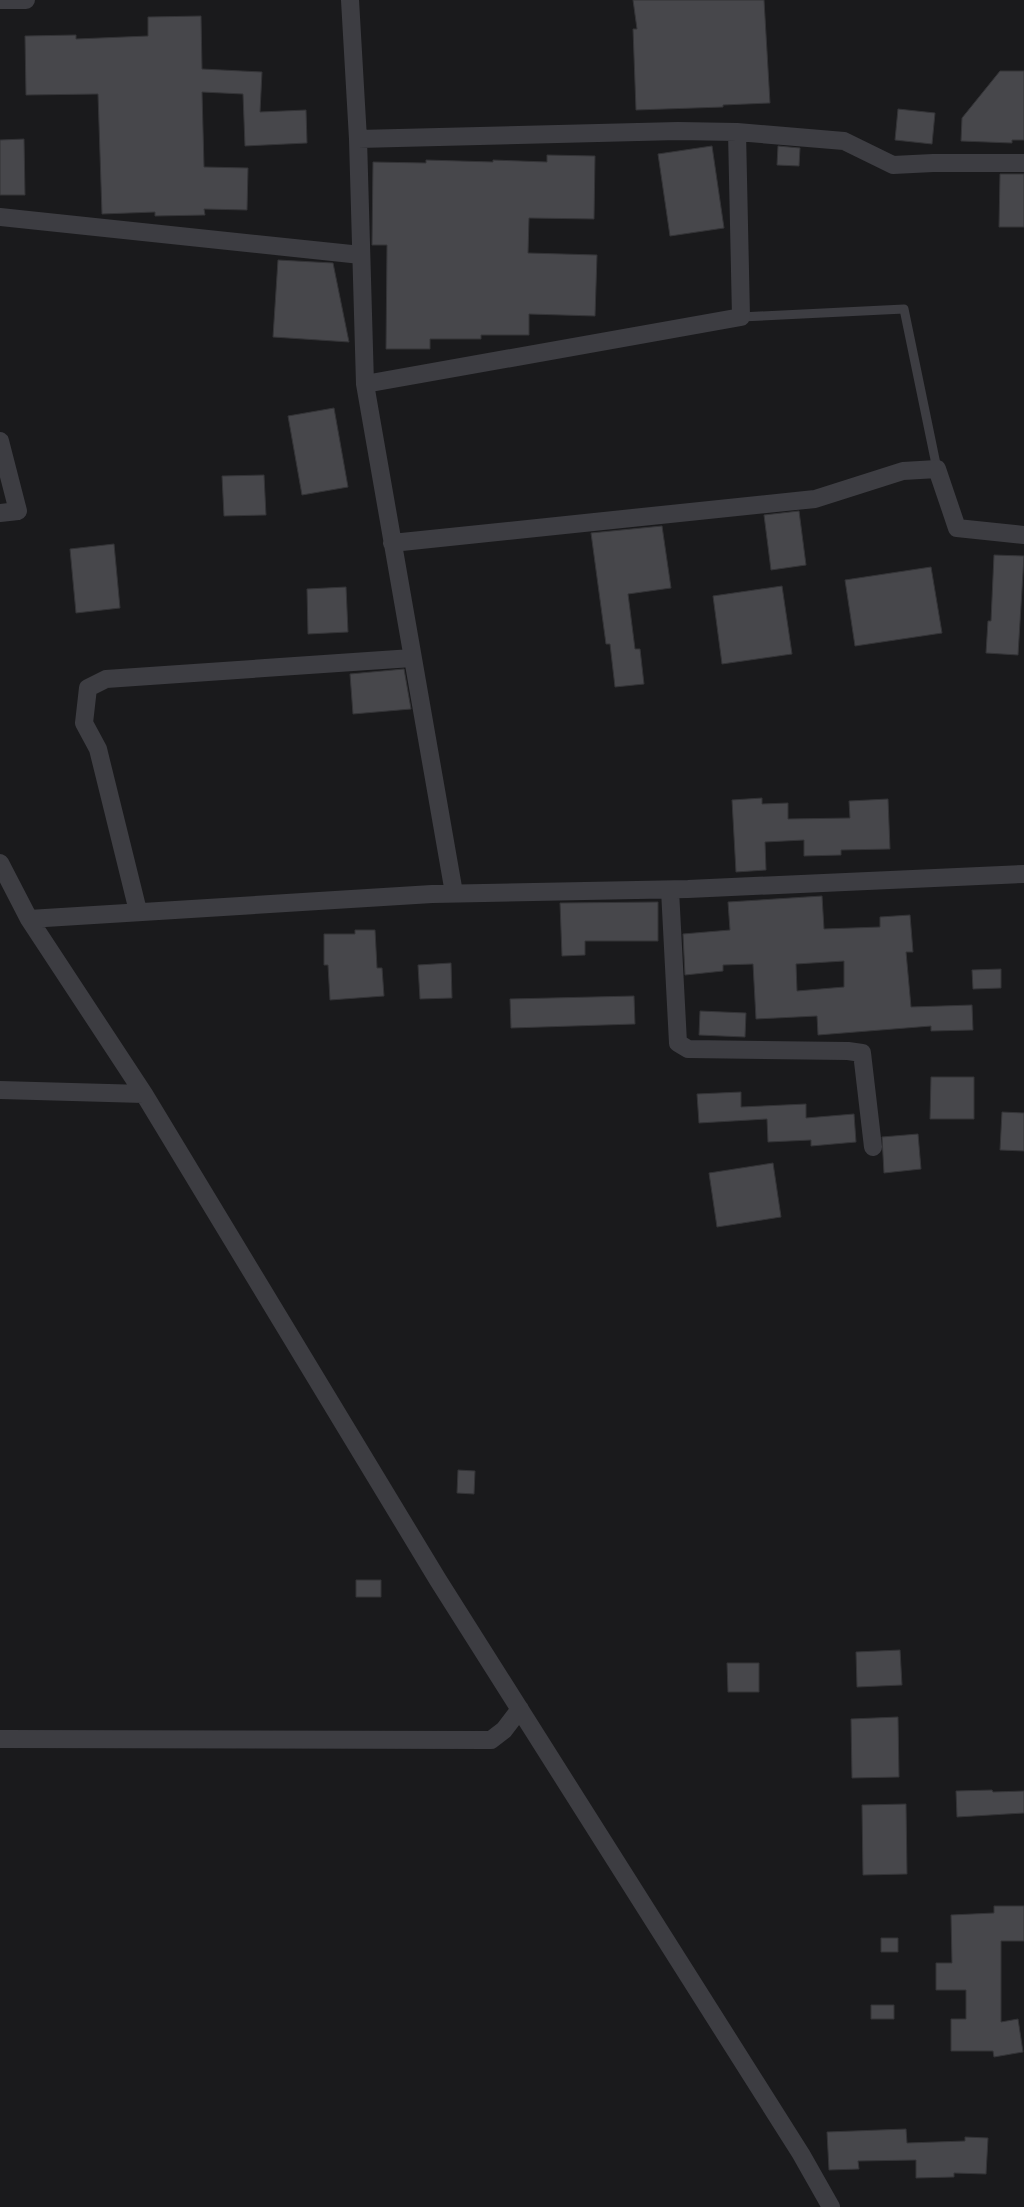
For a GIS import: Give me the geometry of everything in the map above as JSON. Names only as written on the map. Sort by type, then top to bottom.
[{"type":"street","points":[[0,0],[26,0]]},
{"type":"street","points":[[350,0],[358,139],[365,384],[454,893]]},
{"type":"street","points":[[358,139],[678,131],[737,132],[844,140],[893,165],[1024,163]]},
{"type":"street","points":[[365,384],[741,317],[737,132]]},
{"type":"street","points":[[0,217],[361,255]]},
{"type":"street","points":[[0,441],[18,511],[0,513]]},
{"type":"street","points":[[392,544],[815,498],[903,471],[937,469],[957,528],[1024,535]]},
{"type":"street","points":[[138,911],[98,749],[84,723],[88,688],[106,679],[412,658]]},
{"type":"street","points":[[0,863],[29,919],[144,1094],[438,1580],[801,2154],[831,2207]]},
{"type":"street","points":[[29,919],[454,893],[670,890],[1024,874]]},
{"type":"street","points":[[670,890],[678,1043],[688,1049],[848,1051],[862,1053],[872,1147]]},
{"type":"street","points":[[0,1090],[144,1094]]},
{"type":"street","points":[[0,1740],[490,1740],[504,1730],[520,1709]]},
{"type":"lane","points":[[741,317],[904,310],[937,469]]},
{"type":"building","points":[[633,0],[764,0],[770,103],[723,105],[723,107],[636,110],[633,29],[637,29]]},
{"type":"building","points":[[201,16],[202,69],[262,72],[260,112],[306,110],[307,143],[245,146],[243,94],[202,92],[204,167],[248,168],[247,210],[204,209],[205,215],[155,216],[155,212],[102,214],[98,94],[26,95],[25,36],[76,35],[76,39],[148,36],[148,17]]},
{"type":"building","points":[[1000,71],[1024,71],[1024,140],[1012,140],[1012,143],[961,141],[962,118]]},
{"type":"building","points":[[898,109],[935,113],[932,144],[895,140]]},
{"type":"building","points":[[24,139],[25,195],[0,195],[0,140]]},
{"type":"building","points":[[712,146],[724,228],[670,236],[658,154]]},
{"type":"building","points":[[778,146],[800,148],[799,166],[777,165]]},
{"type":"building","points":[[547,155],[595,156],[594,219],[529,218],[528,253],[597,255],[595,316],[529,314],[529,335],[481,335],[481,339],[430,339],[430,349],[386,349],[387,245],[372,245],[373,162],[426,163],[426,160],[493,162],[493,160],[547,162]]},
{"type":"building","points":[[1000,174],[1024,174],[1024,227],[999,227]]},
{"type":"building","points":[[278,260],[333,263],[349,342],[273,337]]},
{"type":"building","points":[[334,408],[348,487],[302,495],[288,416]]},
{"type":"building","points":[[264,475],[266,515],[224,516],[222,476]]},
{"type":"building","points":[[799,511],[806,565],[771,570],[764,515]]},
{"type":"building","points":[[662,526],[671,588],[628,594],[635,649],[640,649],[644,684],[615,687],[610,644],[606,644],[591,533]]},
{"type":"building","points":[[114,544],[120,608],[76,613],[70,549]]},
{"type":"building","points":[[994,555],[1024,556],[1018,655],[986,653],[988,621],[991,621]]},
{"type":"building","points":[[931,567],[942,633],[855,646],[845,580]]},
{"type":"building","points":[[782,586],[792,654],[722,664],[713,596]]},
{"type":"building","points":[[346,587],[348,632],[308,634],[307,589]]},
{"type":"building","points":[[404,669],[411,709],[353,714],[350,674]]},
{"type":"building","points":[[762,798],[762,804],[788,803],[788,819],[850,818],[849,801],[888,799],[890,849],[841,850],[841,855],[804,856],[804,840],[765,842],[766,870],[736,872],[732,800]]},
{"type":"building","points":[[822,896],[824,929],[880,927],[880,917],[910,915],[913,952],[906,952],[911,1007],[972,1005],[973,1030],[931,1031],[931,1026],[818,1035],[817,1016],[756,1019],[753,964],[723,965],[723,971],[685,975],[683,934],[730,930],[728,902]],"holes":[[[844,961],[844,987],[797,991],[796,964]]]},
{"type":"building","points":[[658,902],[658,941],[585,941],[585,955],[562,956],[560,903]]},
{"type":"building","points":[[355,930],[375,930],[377,968],[382,968],[384,996],[330,1000],[328,965],[324,965],[324,934],[355,934]]},
{"type":"building","points":[[451,963],[452,998],[420,999],[418,965]]},
{"type":"building","points":[[1001,969],[1001,988],[973,989],[972,970]]},
{"type":"building","points":[[634,996],[635,1024],[511,1028],[510,999]]},
{"type":"building","points":[[700,1011],[746,1013],[745,1037],[699,1035]]},
{"type":"building","points":[[931,1077],[974,1077],[974,1119],[930,1119]]},
{"type":"building","points":[[741,1092],[741,1107],[806,1104],[806,1118],[854,1114],[856,1142],[811,1146],[811,1140],[768,1142],[767,1119],[699,1123],[697,1094]]},
{"type":"building","points":[[1002,1112],[1024,1113],[1024,1151],[1000,1150]]},
{"type":"building","points":[[918,1134],[921,1169],[884,1173],[882,1137]]},
{"type":"building","points":[[773,1163],[781,1217],[717,1227],[709,1173]]},
{"type":"building","points":[[458,1470],[475,1471],[474,1494],[457,1493]]},
{"type":"building","points":[[356,1580],[381,1580],[381,1597],[356,1597]]},
{"type":"building","points":[[900,1650],[902,1685],[857,1687],[856,1652]]},
{"type":"building","points":[[727,1663],[759,1663],[759,1692],[728,1692]]},
{"type":"building","points":[[898,1717],[899,1777],[852,1778],[851,1719]]},
{"type":"building","points":[[992,1790],[993,1792],[1024,1791],[1024,1813],[957,1817],[956,1791]]},
{"type":"building","points":[[906,1804],[907,1874],[863,1875],[862,1805]]},
{"type":"building","points":[[994,1906],[1024,1906],[1024,1941],[1001,1941],[1001,2022],[1018,2019],[1023,2052],[994,2057],[993,2051],[951,2051],[951,2019],[966,2019],[966,1990],[936,1990],[936,1963],[952,1963],[951,1915],[994,1913]]},
{"type":"building","points":[[881,1938],[898,1938],[898,1952],[881,1952]]},
{"type":"building","points":[[871,2005],[894,2005],[894,2019],[871,2019]]},
{"type":"building","points":[[906,2129],[907,2143],[965,2141],[965,2137],[988,2138],[986,2174],[954,2173],[954,2177],[916,2178],[916,2160],[858,2161],[859,2169],[829,2170],[827,2132]]}]
